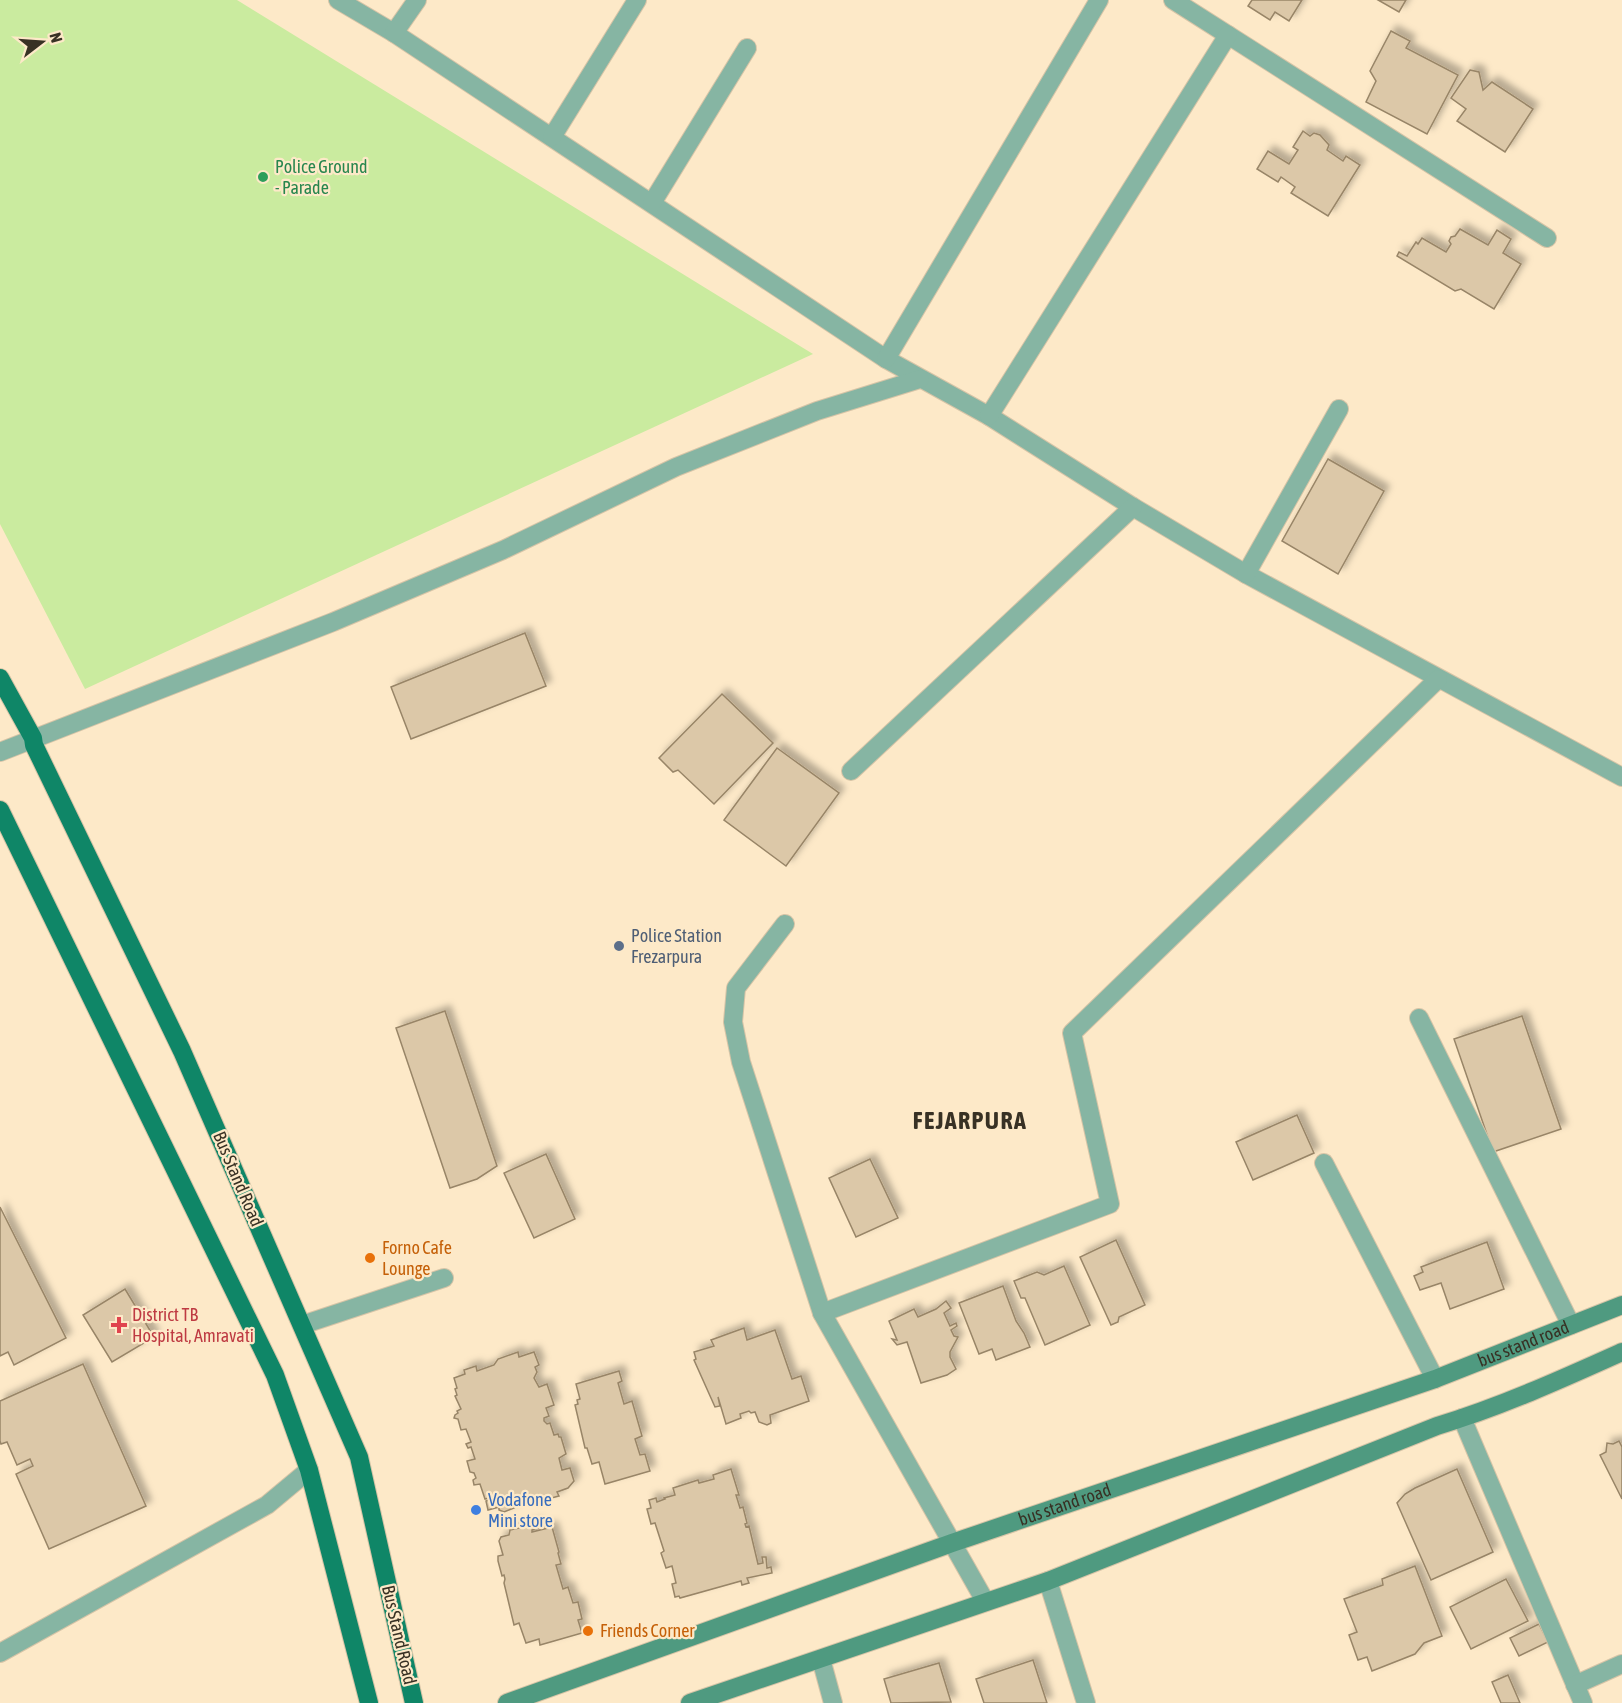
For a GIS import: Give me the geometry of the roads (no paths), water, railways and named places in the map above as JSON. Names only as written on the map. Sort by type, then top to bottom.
[{"type":"main road","name":"Bus Stand Road","points":[[0,678],[33,738],[34,745],[182,1051],[359,1457],[414,1703]]},
{"type":"main road","points":[[0,810],[275,1375],[309,1470],[369,1703]]},
{"type":"street","points":[[338,0],[394,33],[886,359],[990,416],[1133,507],[1246,574],[1622,777]]},
{"type":"street","points":[[394,33],[417,0]]},
{"type":"street","points":[[552,137],[637,0]]},
{"type":"street","points":[[886,359],[1098,0]]},
{"type":"street","points":[[1173,0],[1547,238]]},
{"type":"street","points":[[990,416],[1228,35]]},
{"type":"street","points":[[652,203],[747,48]]},
{"type":"street","points":[[0,752],[376,604],[504,550],[676,467],[817,411],[920,379]]},
{"type":"street","points":[[1246,574],[1339,409]]},
{"type":"street","points":[[850,771],[1133,507]]},
{"type":"street","points":[[822,1313],[1110,1204],[1072,1034],[1438,679]]},
{"type":"street","points":[[785,924],[736,988],[733,1022],[741,1062],[822,1313],[986,1601]]},
{"type":"street","points":[[1419,1018],[1571,1325]]},
{"type":"street","points":[[1324,1162],[1435,1379]]},
{"type":"street","points":[[302,1325],[444,1278]]},
{"type":"street","name":"bus stand road","points":[[507,1703],[952,1543],[1435,1379],[1622,1305]]},
{"type":"street","points":[[690,1703],[1048,1581],[1462,1418],[1622,1352]]},
{"type":"street","points":[[1462,1418],[1583,1703]]},
{"type":"street","points":[[0,1653],[267,1505],[309,1470]]},
{"type":"street","points":[[1048,1581],[1086,1703]]},
{"type":"street","points":[[821,1659],[832,1703]]},
{"type":"street","points":[[1575,1685],[1622,1664]]},
{"type":"place","name":"Police Ground - Parade","points":[[263,177]]},
{"type":"place","name":"Police Station Frezarpura","points":[[619,946]]},
{"type":"place","name":"Forno Cafe Lounge","points":[[370,1258]]},
{"type":"place","name":"District TB Hospital, Amravati","points":[[119,1325]]},
{"type":"place","name":"Vodafone Mini store","points":[[476,1510]]},
{"type":"place","name":"Friends Corner","points":[[588,1631]]},
{"type":"district","name":"FEJARPURA","points":[[970,1121]]}]
